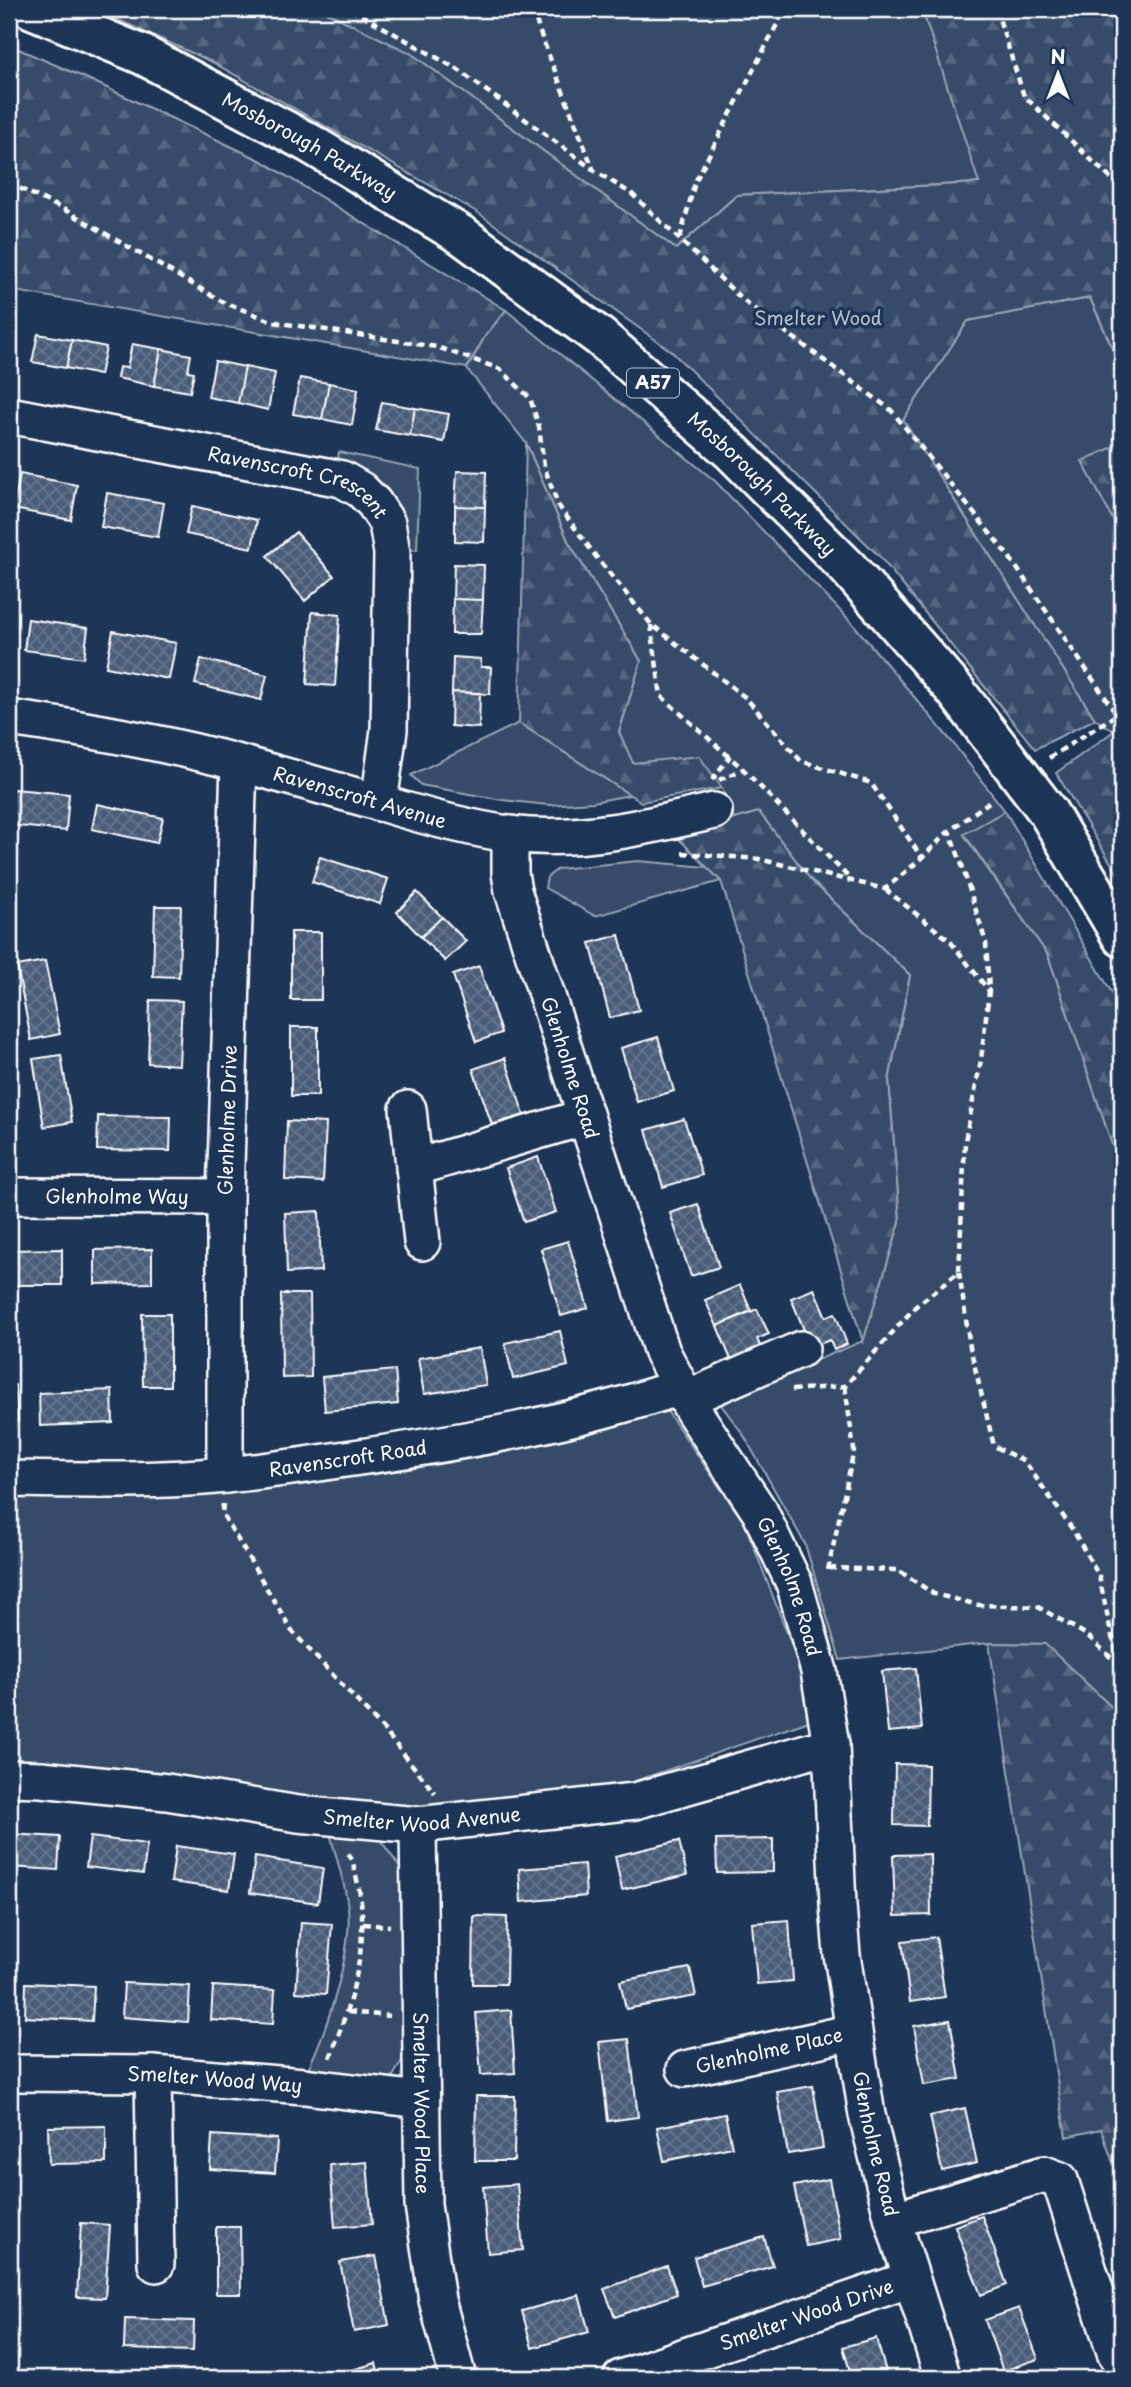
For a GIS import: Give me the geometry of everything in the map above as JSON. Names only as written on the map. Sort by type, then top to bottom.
[{"type":"highway","name":"Mosborough Parkway","points":[[32,9],[143,55],[309,143],[463,236],[600,337],[732,452],[848,568],[937,670],[1048,812],[1122,937]]},
{"type":"street","name":"Ravenscroft Crescent","points":[[9,415],[342,479],[361,489],[387,523],[392,553],[389,730],[379,803]]},
{"type":"street","name":"Ravenscroft Avenue","points":[[9,718],[132,739],[239,763],[433,819],[510,834],[561,836],[608,833],[648,827],[713,811]]},
{"type":"street","name":"Glenholme Drive","points":[[225,1475],[225,1197],[239,763]]},
{"type":"street","name":"Glenholme Road","points":[[510,834],[513,891],[662,1352],[683,1393],[760,1512],[794,1583],[819,1671],[831,1745],[838,1905],[853,2032],[867,2115],[893,2220],[943,2378]]},
{"type":"street","points":[[408,1109],[422,1242]]},
{"type":"street","points":[[414,1168],[584,1117]]},
{"type":"street","name":"Glenholme Way","points":[[9,1196],[225,1197]]},
{"type":"street","name":"Ravenscroft Road","points":[[9,1479],[107,1480],[225,1475],[439,1445],[683,1393],[801,1349]]},
{"type":"street","name":"Smelter Wood Avenue","points":[[9,1779],[41,1779],[167,1792],[298,1814],[418,1825],[635,1801],[831,1745]]},
{"type":"street","name":"Smelter Wood Place","points":[[418,1825],[423,2205],[437,2300],[458,2378]]},
{"type":"street","name":"Glenholme Place","points":[[685,2069],[853,2032]]},
{"type":"street","name":"Smelter Wood Way","points":[[9,2073],[153,2074],[304,2086],[420,2100]]},
{"type":"street","points":[[153,2074],[156,2264]]},
{"type":"street","points":[[893,2220],[1044,2174],[1059,2180],[1116,2355]]},
{"type":"street","name":"Smelter Wood Drive","points":[[621,2378],[911,2279]]},
{"type":"path","points":[[351,9],[457,69],[595,171],[632,194],[744,301],[891,410],[1010,558],[1120,713],[1122,722]]},
{"type":"path","points":[[533,9],[595,171]]},
{"type":"path","points":[[680,238],[695,182],[785,9]]},
{"type":"path","points":[[996,9],[1024,96],[1122,189]]},
{"type":"path","points":[[9,183],[65,210],[211,296],[274,322],[437,347],[500,369],[530,398],[539,427],[544,466],[558,505],[651,624],[746,698],[801,761],[871,783],[922,858]]},
{"type":"path","points":[[651,624],[661,696],[743,769],[853,882]]},
{"type":"path","points":[[1048,759],[1120,713]]},
{"type":"path","points":[[730,757],[707,786],[743,769]]},
{"type":"path","points":[[885,889],[949,831],[989,802]]},
{"type":"path","points":[[949,831],[986,943],[989,991],[981,1060],[964,1141],[959,1272],[970,1347],[994,1446],[1025,1462],[1073,1530],[1099,1576],[1121,1668]]},
{"type":"path","points":[[675,852],[759,859],[885,889],[950,941],[989,991]]},
{"type":"path","points":[[789,1391],[845,1385],[916,1306],[959,1272]]},
{"type":"path","points":[[829,1568],[854,1450],[845,1385]]},
{"type":"path","points":[[225,1475],[222,1513],[292,1631],[384,1730],[458,1821]]},
{"type":"path","points":[[821,1574],[829,1568],[898,1570],[934,1594],[979,1605],[1038,1606],[1087,1635],[1121,1668]]},
{"type":"path","points":[[330,2060],[348,2012],[359,1969],[363,1924],[360,1891],[351,1856],[340,1844]]},
{"type":"path","points":[[348,2012],[395,2016]]},
{"type":"green space","name":"Smelter Wood","points":[[94,9],[320,9],[412,54],[676,249],[737,195],[979,183],[922,9],[1122,9],[1122,369],[1090,298],[968,321],[903,420],[1095,719],[1035,749],[881,558],[671,351],[477,212],[212,62]]},
{"type":"green space","points":[[320,9],[922,9],[980,183],[737,195],[676,249],[412,54]]},
{"type":"green space","points":[[9,45],[260,160],[506,310],[485,336],[467,368],[9,290]]},
{"type":"green space","points":[[1090,298],[1122,369],[1122,443],[1083,462],[1122,537],[1122,743],[1114,731],[1095,719],[903,420],[967,321]]},
{"type":"green space","points":[[506,310],[715,481],[853,624],[952,742],[1005,811],[964,835],[1048,955],[1122,1174],[1122,1881],[1045,1644],[989,1643],[840,1660],[805,1544],[743,1434],[718,1401],[863,1341],[900,1222],[889,1080],[910,975],[811,880],[759,812],[734,819],[722,788],[633,764],[619,733],[641,661],[568,541],[526,443],[467,369],[485,336]]},
{"type":"green space","points":[[526,443],[568,541],[641,661],[619,732],[633,763],[699,756],[722,788],[641,802],[519,723]]},
{"type":"green space","points":[[1122,443],[1122,537],[1082,461]]},
{"type":"green space","points":[[339,452],[420,469],[417,550],[403,549],[337,465]]},
{"type":"green space","points":[[519,723],[630,795],[593,802],[548,805],[502,800],[421,785],[411,775]]},
{"type":"green space","points":[[1114,731],[1122,743],[1122,881],[1056,773]]},
{"type":"green space","points":[[1005,811],[1122,1010],[1122,1174],[1048,955],[964,834]]},
{"type":"green space","points":[[759,812],[811,880],[910,975],[889,1080],[900,1222],[863,1342],[721,881],[676,836]]},
{"type":"green space","points":[[638,861],[707,867],[721,881],[595,916],[545,888],[547,877],[558,869]]},
{"type":"green space","points":[[667,1411],[745,1524],[799,1664],[812,1720],[609,1790],[422,1812],[128,1774],[9,1769],[9,1493],[391,1466]]},
{"type":"green space","points":[[989,1643],[1045,1644],[1119,1714],[1122,2188],[1101,2129],[1066,2137]]},
{"type":"green space","points":[[329,1829],[379,1838],[404,1873],[404,2057],[388,2085],[305,2075],[321,2039],[336,1993],[346,1947],[348,1908]]},
{"type":"building","points":[[38,334],[72,340],[66,368],[32,362]]},
{"type":"building","points":[[72,340],[106,347],[100,375],[66,368]]},
{"type":"building","points":[[132,344],[161,349],[154,386],[117,378],[119,367],[127,368]]},
{"type":"building","points":[[161,349],[191,355],[188,371],[194,372],[190,392],[154,386]]},
{"type":"building","points":[[215,361],[245,367],[238,403],[208,397]]},
{"type":"building","points":[[245,367],[275,373],[268,410],[238,403]]},
{"type":"building","points":[[300,378],[329,383],[322,419],[293,414]]},
{"type":"building","points":[[329,383],[358,389],[352,425],[322,419]]},
{"type":"building","points":[[382,402],[415,408],[410,436],[376,430]]},
{"type":"building","points":[[415,408],[449,414],[444,442],[410,436]]},
{"type":"building","points":[[457,471],[486,472],[485,507],[455,506]]},
{"type":"building","points":[[20,474],[77,485],[71,520],[13,509]]},
{"type":"building","points":[[107,493],[164,503],[158,537],[101,527]]},
{"type":"building","points":[[192,506],[257,520],[252,548],[186,534]]},
{"type":"building","points":[[455,506],[485,507],[484,542],[455,541]]},
{"type":"building","points":[[296,532],[334,576],[305,601],[267,556]]},
{"type":"building","points":[[454,564],[484,565],[483,600],[453,599]]},
{"type":"building","points":[[453,599],[483,600],[481,634],[452,634]]},
{"type":"building","points":[[312,612],[340,615],[335,686],[307,684]]},
{"type":"building","points":[[28,619],[88,628],[84,658],[24,650]]},
{"type":"building","points":[[113,631],[176,643],[169,679],[106,667]]},
{"type":"building","points":[[453,657],[481,659],[481,667],[491,667],[490,694],[452,692]]},
{"type":"building","points":[[201,659],[267,675],[261,700],[195,684]]},
{"type":"building","points":[[452,692],[480,693],[479,728],[451,726]]},
{"type":"building","points":[[13,789],[69,794],[66,831],[9,825]]},
{"type":"building","points":[[97,804],[163,818],[157,843],[92,829]]},
{"type":"building","points":[[320,857],[388,879],[380,904],[312,882]]},
{"type":"building","points":[[417,892],[442,917],[421,937],[397,912]]},
{"type":"building","points":[[155,906],[181,906],[179,977],[153,976]]},
{"type":"building","points":[[442,917],[466,941],[445,961],[421,937]]},
{"type":"building","points":[[291,932],[321,932],[321,1000],[291,1000]]},
{"type":"building","points":[[619,935],[639,1010],[610,1018],[590,943]]},
{"type":"building","points":[[45,961],[60,1034],[31,1040],[17,966]]},
{"type":"building","points":[[479,966],[501,1033],[476,1042],[453,975]]},
{"type":"building","points":[[150,1000],[182,1001],[179,1065],[148,1063]]},
{"type":"building","points":[[291,1027],[318,1027],[318,1096],[291,1096]]},
{"type":"building","points":[[658,1037],[674,1091],[637,1102],[621,1048]]},
{"type":"building","points":[[61,1055],[72,1122],[44,1127],[33,1059]]},
{"type":"building","points":[[505,1058],[524,1115],[492,1125],[473,1069]]},
{"type":"building","points":[[98,1116],[171,1117],[170,1151],[97,1150]]},
{"type":"building","points":[[684,1119],[702,1175],[663,1187],[646,1130]]},
{"type":"building","points":[[287,1121],[326,1123],[323,1182],[285,1180]]},
{"type":"building","points":[[538,1157],[556,1212],[524,1222],[506,1168]]},
{"type":"building","points":[[698,1204],[719,1267],[691,1276],[670,1213]]},
{"type":"building","points":[[319,1211],[321,1271],[287,1273],[285,1213]]},
{"type":"building","points":[[568,1241],[588,1308],[561,1316],[541,1249]]},
{"type":"building","points":[[62,1249],[62,1285],[9,1285],[9,1250]]},
{"type":"building","points":[[152,1249],[152,1283],[95,1284],[95,1250]]},
{"type":"building","points":[[740,1285],[751,1311],[717,1326],[705,1300]]},
{"type":"building","points":[[814,1289],[826,1317],[835,1313],[847,1344],[834,1350],[830,1340],[811,1347],[791,1298]]},
{"type":"building","points":[[281,1294],[310,1294],[311,1377],[282,1378]]},
{"type":"building","points":[[757,1309],[769,1334],[757,1339],[764,1355],[734,1367],[717,1326]]},
{"type":"building","points":[[142,1314],[170,1314],[170,1386],[143,1386]]},
{"type":"building","points":[[560,1331],[568,1366],[513,1379],[505,1343]]},
{"type":"building","points":[[480,1348],[486,1385],[424,1394],[418,1358]]},
{"type":"building","points":[[395,1370],[398,1404],[325,1411],[322,1377]]},
{"type":"building","points":[[9,1385],[15,1385],[18,1421],[9,1422]]},
{"type":"building","points":[[112,1390],[113,1423],[40,1426],[39,1393]]},
{"type":"building","points":[[916,1668],[922,1729],[888,1732],[882,1671]]},
{"type":"building","points":[[895,1764],[928,1765],[927,1826],[894,1825]]},
{"type":"building","points":[[9,1834],[60,1837],[58,1870],[9,1867]]},
{"type":"building","points":[[90,1837],[147,1844],[143,1874],[86,1867]]},
{"type":"building","points":[[773,1839],[773,1872],[717,1873],[716,1840]]},
{"type":"building","points":[[679,1841],[687,1875],[622,1890],[615,1856]]},
{"type":"building","points":[[176,1846],[234,1854],[229,1890],[171,1882]]},
{"type":"building","points":[[930,1854],[931,1915],[895,1916],[893,1855]]},
{"type":"building","points":[[255,1857],[323,1868],[318,1903],[250,1893]]},
{"type":"building","points":[[584,1864],[586,1896],[521,1902],[519,1869]]},
{"type":"building","points":[[474,1916],[507,1917],[506,1984],[473,1984]]},
{"type":"building","points":[[789,1920],[793,1981],[757,1984],[752,1923]]},
{"type":"building","points":[[301,1922],[332,1924],[326,1994],[296,1992]]},
{"type":"building","points":[[936,1937],[945,1997],[910,2002],[902,1941]]},
{"type":"building","points":[[690,1968],[696,1996],[626,2009],[620,1981]]},
{"type":"building","points":[[26,1983],[94,1986],[92,2021],[25,2017]]},
{"type":"building","points":[[124,1983],[190,1986],[188,2022],[122,2017]]},
{"type":"building","points":[[213,1986],[275,1990],[273,2024],[211,2020]]},
{"type":"building","points":[[511,2010],[515,2073],[481,2075],[476,2013]]},
{"type":"building","points":[[950,2020],[960,2079],[924,2085],[914,2026]]},
{"type":"building","points":[[629,2039],[638,2117],[608,2121],[599,2042]]},
{"type":"building","points":[[813,2086],[823,2148],[788,2154],[777,2092]]},
{"type":"building","points":[[476,2096],[515,2096],[514,2161],[475,2161]]},
{"type":"building","points":[[965,2108],[977,2163],[942,2171],[930,2116]]},
{"type":"building","points":[[725,2114],[732,2147],[664,2161],[657,2127]]},
{"type":"building","points":[[106,2126],[106,2163],[49,2164],[48,2127]]},
{"type":"building","points":[[212,2135],[277,2139],[275,2173],[210,2169]]},
{"type":"building","points":[[367,2162],[372,2224],[335,2227],[330,2165]]},
{"type":"building","points":[[829,2179],[841,2239],[806,2246],[794,2186]]},
{"type":"building","points":[[517,2184],[523,2250],[488,2253],[483,2187]]},
{"type":"building","points":[[982,2216],[1007,2285],[981,2295],[955,2226]]},
{"type":"building","points":[[81,2223],[110,2225],[105,2298],[77,2297]]},
{"type":"building","points":[[216,2227],[240,2227],[241,2294],[216,2294]]},
{"type":"building","points":[[764,2237],[773,2266],[702,2286],[694,2257]]},
{"type":"building","points":[[376,2256],[389,2325],[354,2332],[340,2262]]},
{"type":"building","points":[[667,2266],[677,2294],[615,2317],[604,2289]]},
{"type":"building","points":[[579,2295],[589,2332],[532,2348],[522,2311]]},
{"type":"building","points":[[1019,2308],[1038,2359],[1003,2371],[985,2320]]},
{"type":"building","points":[[125,2319],[194,2321],[193,2351],[124,2349]]},
{"type":"building","points":[[876,2338],[888,2378],[852,2378],[843,2347]]},
{"type":"building","points":[[376,2363],[380,2378],[324,2378]]},
{"type":"waterway","points":[[1110,9],[1122,34]]}]
